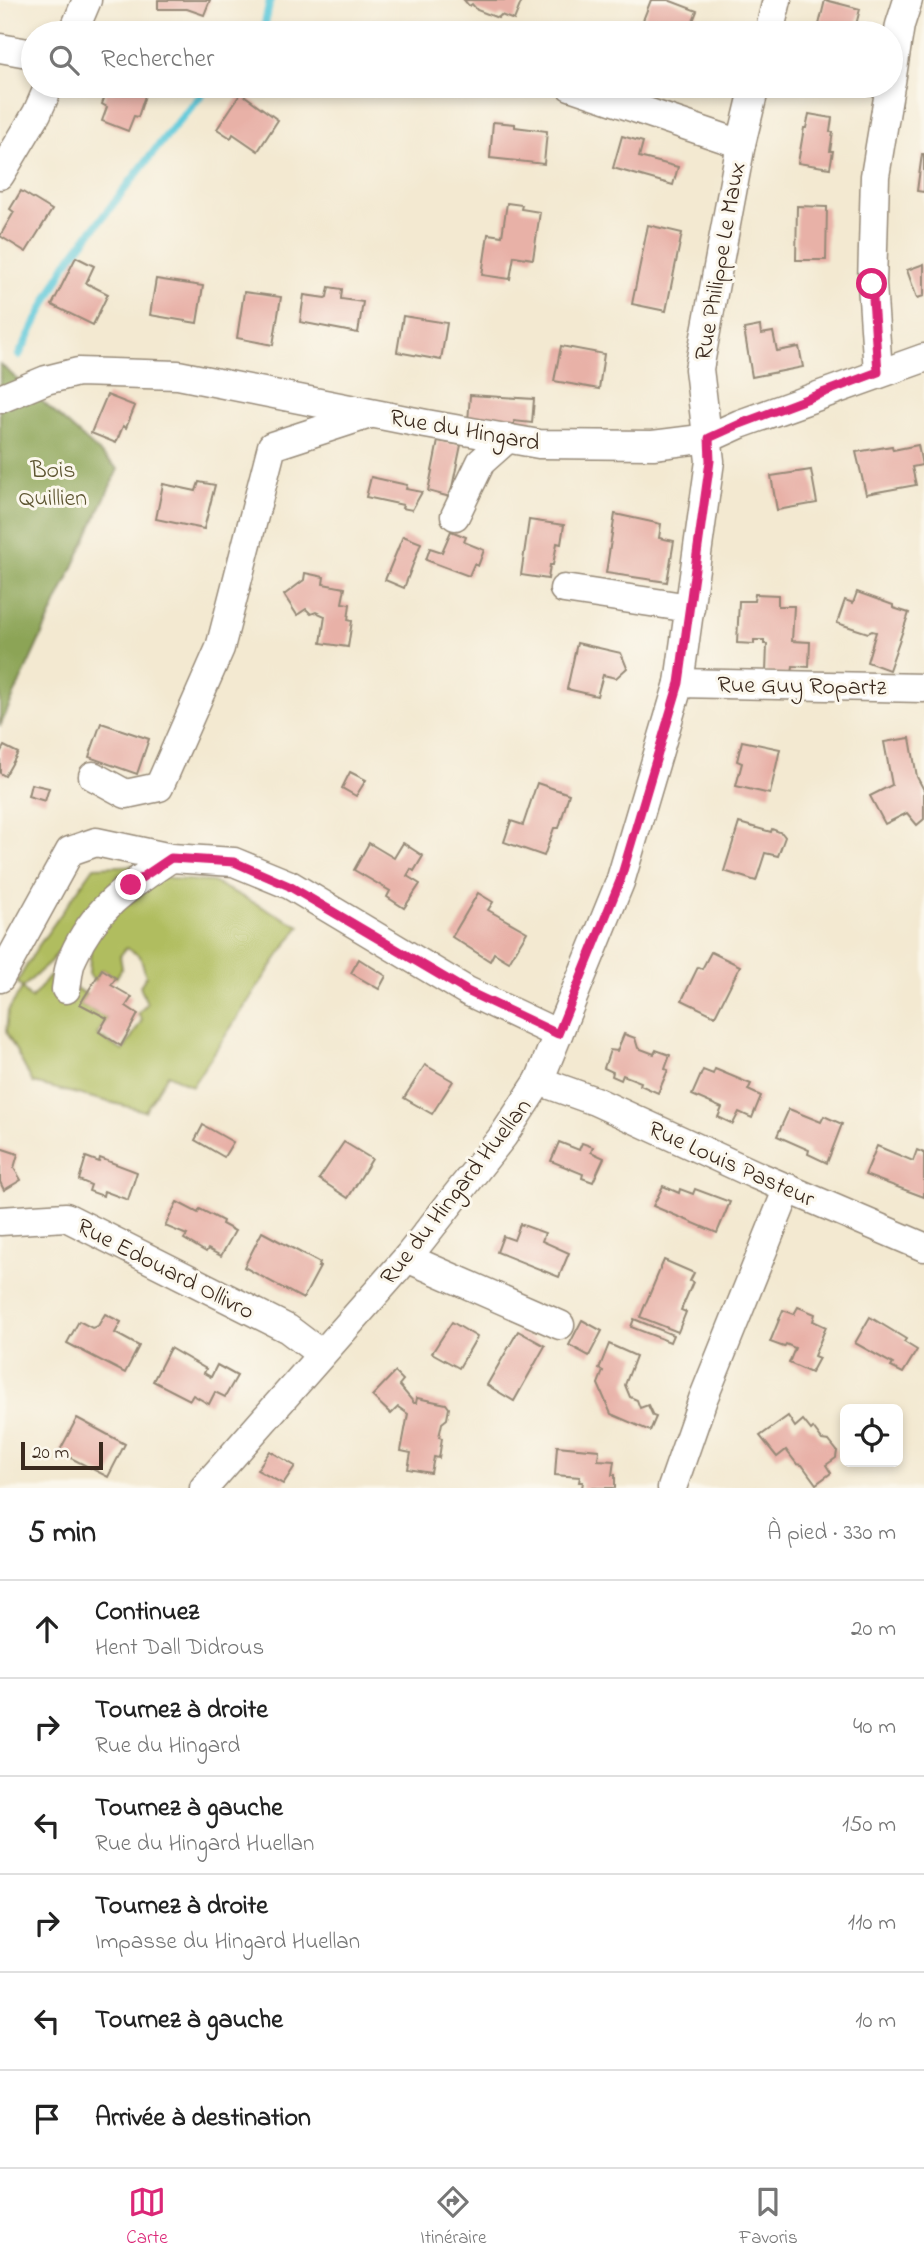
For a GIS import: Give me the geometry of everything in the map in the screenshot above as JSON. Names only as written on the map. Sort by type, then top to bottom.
[{"type":"street","points":[[78,21],[87,0]]},
{"type":"street","points":[[772,21],[777,0]]},
{"type":"street","points":[[901,21],[908,0]]},
{"type":"street","points":[[0,48],[21,52]]},
{"type":"street","points":[[0,175],[44,98]]},
{"type":"street","points":[[605,98],[741,144]]},
{"type":"street","name":"Rue Philippe Le Maux","points":[[709,438],[703,415],[699,369],[752,98]]},
{"type":"street","points":[[878,372],[872,284],[875,176],[888,98]]},
{"type":"street","name":"Rue du Hingard","points":[[0,399],[46,380],[78,372],[178,375],[540,444],[653,445],[709,438],[878,372],[924,358]]},
{"type":"street","points":[[93,776],[126,794],[159,787],[220,648],[272,446],[372,413]]},
{"type":"street","points":[[456,516],[481,462],[508,438]]},
{"type":"street","name":"Rue du Hingard Huellan","points":[[204,1488],[407,1258],[503,1136],[539,1082],[620,881],[679,683],[710,461],[709,438]]},
{"type":"street","points":[[565,589],[690,608]]},
{"type":"street","name":"Rue Guy Ropartz","points":[[679,683],[924,688]]},
{"type":"street","points":[[0,978],[70,851],[96,842],[171,858],[234,862],[289,886],[467,991],[558,1034]]},
{"type":"street","points":[[66,989],[72,958],[102,908],[171,858]]},
{"type":"street","name":"Rue Louis Pasteur","points":[[539,1082],[595,1101],[924,1247]]},
{"type":"street","points":[[672,1488],[703,1399],[788,1188]]},
{"type":"street","name":"Rue Edouard Ollivro","points":[[0,1221],[66,1217],[288,1329],[321,1354]]},
{"type":"street","points":[[407,1258],[560,1325]]},
{"type":"green space","name":"Bois Quillien","points":[[0,364],[118,469],[0,726]]},
{"type":"green space","points":[[142,865],[108,895],[49,963],[22,988],[17,982],[37,948],[94,867]]},
{"type":"green space","points":[[164,876],[213,882],[300,926],[192,1086],[168,1074],[145,1111],[33,1083],[6,1032],[8,1011],[22,988],[31,999],[50,976],[86,994],[80,1004],[107,1018],[97,1035],[123,1051],[142,1020],[138,1014],[147,1004],[140,986],[146,976],[140,956],[126,948],[120,956],[122,968],[116,978],[102,969],[94,981],[89,974],[91,945],[103,923]]},
{"type":"building","points":[[158,0],[210,0],[204,15],[187,9],[158,9]]},
{"type":"building","points":[[464,0],[522,0],[514,20],[501,15],[498,18],[477,10]]},
{"type":"building","points":[[651,0],[668,0],[697,11],[693,21],[643,21]]},
{"type":"building","points":[[825,0],[860,9],[857,21],[820,21]]},
{"type":"building","points":[[104,98],[144,98],[138,117],[134,116],[128,131],[102,121],[107,107],[102,104]]},
{"type":"building","points":[[238,98],[248,98],[278,120],[258,151],[233,134],[231,138],[217,129]]},
{"type":"building","points":[[809,114],[832,118],[830,151],[833,151],[830,168],[798,163]]},
{"type":"building","points":[[493,122],[547,131],[544,164],[490,158]]},
{"type":"building","points":[[622,136],[643,142],[639,157],[678,167],[673,185],[613,168]]},
{"type":"building","points":[[924,154],[924,192],[917,191]]},
{"type":"building","points":[[21,191],[52,210],[26,252],[0,236],[14,212],[10,209]]},
{"type":"building","points":[[507,203],[522,205],[521,209],[540,212],[533,259],[514,256],[510,279],[482,275],[488,234],[502,236]]},
{"type":"building","points":[[797,206],[827,207],[826,260],[796,260]]},
{"type":"building","points":[[648,225],[682,233],[666,311],[632,304]]},
{"type":"building","points":[[76,257],[94,266],[86,283],[108,294],[93,325],[52,305]]},
{"type":"building","points":[[924,264],[924,296],[917,298],[907,270]]},
{"type":"building","points":[[156,279],[203,286],[197,323],[150,315]]},
{"type":"building","points":[[329,287],[342,289],[341,299],[363,302],[358,333],[300,322],[304,295],[325,298]]},
{"type":"building","points":[[244,292],[281,297],[273,345],[237,338]]},
{"type":"building","points":[[403,316],[447,323],[441,360],[397,352]]},
{"type":"building","points":[[760,326],[761,334],[773,332],[777,351],[799,347],[803,367],[752,377],[744,329]]},
{"type":"building","points":[[561,346],[604,354],[599,389],[554,381]]},
{"type":"building","points":[[107,395],[135,406],[116,443],[91,433]]},
{"type":"building","points":[[470,395],[534,399],[532,423],[514,421],[514,425],[468,422]]},
{"type":"building","points":[[438,441],[461,445],[450,497],[428,491]]},
{"type":"building","points":[[918,445],[922,465],[912,467],[916,485],[866,494],[856,452],[892,446],[893,450]]},
{"type":"building","points":[[811,470],[817,503],[777,510],[771,476]]},
{"type":"building","points":[[371,477],[407,485],[406,489],[422,492],[412,510],[402,508],[403,505],[366,497]]},
{"type":"building","points":[[199,482],[215,485],[204,529],[156,519],[163,484],[196,491]]},
{"type":"building","points":[[615,514],[661,524],[659,538],[674,541],[667,582],[606,573]]},
{"type":"building","points":[[529,520],[564,525],[561,544],[557,543],[548,579],[521,575]]},
{"type":"building","points":[[451,531],[466,537],[464,542],[484,550],[478,566],[474,564],[469,576],[426,560],[430,548],[442,552]]},
{"type":"building","points":[[403,536],[421,543],[404,588],[385,580]]},
{"type":"building","points":[[305,573],[324,577],[323,584],[345,588],[342,603],[350,604],[348,620],[352,621],[348,647],[321,643],[325,616],[316,612],[311,614],[306,609],[297,615],[284,595],[304,580]]},
{"type":"building","points":[[857,592],[909,613],[889,670],[867,662],[876,632],[868,633],[837,623],[845,600],[853,603]]},
{"type":"building","points":[[755,594],[778,595],[778,606],[794,606],[792,641],[810,642],[809,667],[793,666],[792,675],[766,673],[767,644],[764,644],[764,640],[754,640],[754,644],[737,643],[739,601],[754,601]]},
{"type":"building","points":[[577,643],[621,653],[627,668],[616,678],[603,675],[597,696],[567,689]]},
{"type":"building","points":[[101,723],[149,739],[137,774],[89,757]]},
{"type":"building","points":[[910,738],[917,777],[924,790],[924,819],[917,825],[907,813],[885,824],[870,796],[892,785],[884,742]]},
{"type":"building","points":[[742,741],[780,749],[770,794],[736,786],[742,763],[737,761]]},
{"type":"building","points":[[4,746],[18,753],[5,776],[0,773],[0,753]]},
{"type":"building","points":[[350,772],[366,780],[356,796],[342,788]]},
{"type":"building","points":[[537,783],[569,794],[559,828],[554,828],[544,856],[504,842],[511,821],[523,825]]},
{"type":"building","points":[[31,784],[49,788],[45,801],[28,796]]},
{"type":"building","points":[[739,823],[771,832],[772,829],[785,837],[778,856],[765,853],[756,881],[724,871]]},
{"type":"building","points":[[369,843],[394,858],[403,843],[423,856],[414,871],[411,869],[407,876],[420,884],[404,908],[387,897],[390,891],[354,870]]},
{"type":"building","points":[[478,893],[493,902],[488,910],[527,932],[509,962],[494,953],[490,961],[452,937]]},
{"type":"building","points":[[711,952],[740,966],[715,1016],[682,1000],[698,967],[702,969]]},
{"type":"building","points":[[359,959],[386,976],[379,989],[351,973]]},
{"type":"building","points":[[102,969],[116,978],[111,985],[132,997],[126,1006],[138,1014],[121,1046],[99,1032],[107,1018],[80,1004]]},
{"type":"building","points":[[624,1034],[635,1038],[638,1048],[654,1054],[656,1050],[670,1055],[665,1069],[668,1070],[658,1093],[623,1075],[621,1080],[612,1076],[613,1072],[604,1068],[610,1050],[617,1051]]},
{"type":"building","points":[[425,1065],[453,1081],[432,1114],[404,1098]]},
{"type":"building","points":[[715,1069],[751,1084],[748,1090],[761,1096],[752,1118],[739,1112],[733,1124],[718,1117],[722,1108],[692,1095],[703,1070],[713,1074]]},
{"type":"building","points":[[789,1109],[821,1122],[824,1116],[842,1124],[827,1163],[808,1154],[809,1150],[777,1136]]},
{"type":"building","points":[[203,1125],[233,1142],[224,1157],[195,1140]]},
{"type":"building","points":[[344,1142],[372,1159],[348,1198],[319,1179]]},
{"type":"building","points":[[559,1142],[579,1150],[582,1143],[593,1147],[591,1152],[604,1158],[593,1182],[582,1178],[583,1174],[551,1161]]},
{"type":"building","points":[[877,1146],[913,1161],[917,1150],[924,1153],[924,1197],[865,1175]]},
{"type":"building","points":[[0,1148],[18,1154],[14,1168],[21,1180],[4,1190],[0,1182]]},
{"type":"building","points":[[86,1157],[99,1162],[100,1158],[137,1172],[128,1200],[104,1191],[103,1196],[89,1191],[91,1185],[79,1180]]},
{"type":"building","points":[[663,1186],[679,1193],[680,1189],[693,1194],[695,1189],[730,1202],[717,1233],[653,1206]]},
{"type":"building","points":[[177,1202],[198,1213],[200,1209],[235,1231],[221,1256],[208,1249],[206,1252],[184,1239],[187,1235],[165,1226]]},
{"type":"building","points":[[520,1224],[545,1233],[542,1241],[569,1253],[559,1277],[497,1252],[503,1236],[514,1240]]},
{"type":"building","points":[[262,1232],[320,1263],[303,1299],[244,1267]]},
{"type":"building","points":[[664,1260],[694,1273],[681,1310],[686,1312],[678,1332],[640,1317]]},
{"type":"building","points":[[798,1307],[815,1314],[813,1321],[826,1327],[814,1356],[819,1358],[811,1373],[789,1363],[795,1348],[770,1342],[783,1310],[794,1314]]},
{"type":"building","points":[[105,1314],[121,1322],[115,1333],[139,1346],[125,1373],[67,1343],[79,1321],[92,1328],[98,1326]]},
{"type":"building","points":[[870,1317],[906,1339],[904,1342],[917,1350],[903,1373],[891,1367],[893,1364],[855,1343]]},
{"type":"building","points":[[634,1319],[673,1335],[670,1342],[631,1327]]},
{"type":"building","points":[[582,1320],[602,1331],[589,1356],[569,1345]]},
{"type":"building","points":[[452,1322],[477,1337],[459,1368],[432,1353]]},
{"type":"building","points":[[518,1331],[545,1346],[514,1401],[487,1385]]},
{"type":"building","points":[[609,1344],[636,1356],[625,1385],[630,1397],[637,1400],[640,1408],[648,1405],[656,1417],[650,1431],[611,1414],[598,1384],[603,1371],[599,1369]]},
{"type":"building","points":[[170,1348],[206,1369],[204,1373],[211,1377],[217,1365],[237,1376],[225,1397],[215,1392],[209,1404],[193,1395],[190,1400],[153,1381]]},
{"type":"building","points":[[395,1372],[403,1380],[399,1385],[414,1403],[417,1398],[446,1404],[449,1408],[439,1437],[442,1438],[439,1458],[434,1457],[431,1473],[408,1469],[411,1453],[401,1451],[408,1414],[398,1407],[391,1414],[372,1396]]},
{"type":"building","points":[[788,1416],[795,1427],[803,1420],[837,1451],[836,1458],[826,1465],[831,1473],[816,1484],[786,1450],[777,1457],[760,1436]]},
{"type":"building","points":[[77,1418],[125,1444],[108,1477],[59,1452]]},
{"type":"building","points":[[557,1446],[599,1450],[598,1460],[614,1461],[612,1475],[615,1475],[615,1488],[582,1488],[580,1477],[555,1475]]},
{"type":"building","points":[[270,1451],[295,1466],[283,1484],[257,1470]]},
{"type":"waterway","points":[[266,21],[270,0]]},
{"type":"waterway","points":[[19,355],[66,264],[199,98]]},
{"type":"route","points":[[131,885],[171,858],[234,862],[289,886],[467,991],[558,1034],[620,881],[679,683],[700,545],[710,461],[709,438],[878,372],[872,284]]}]
